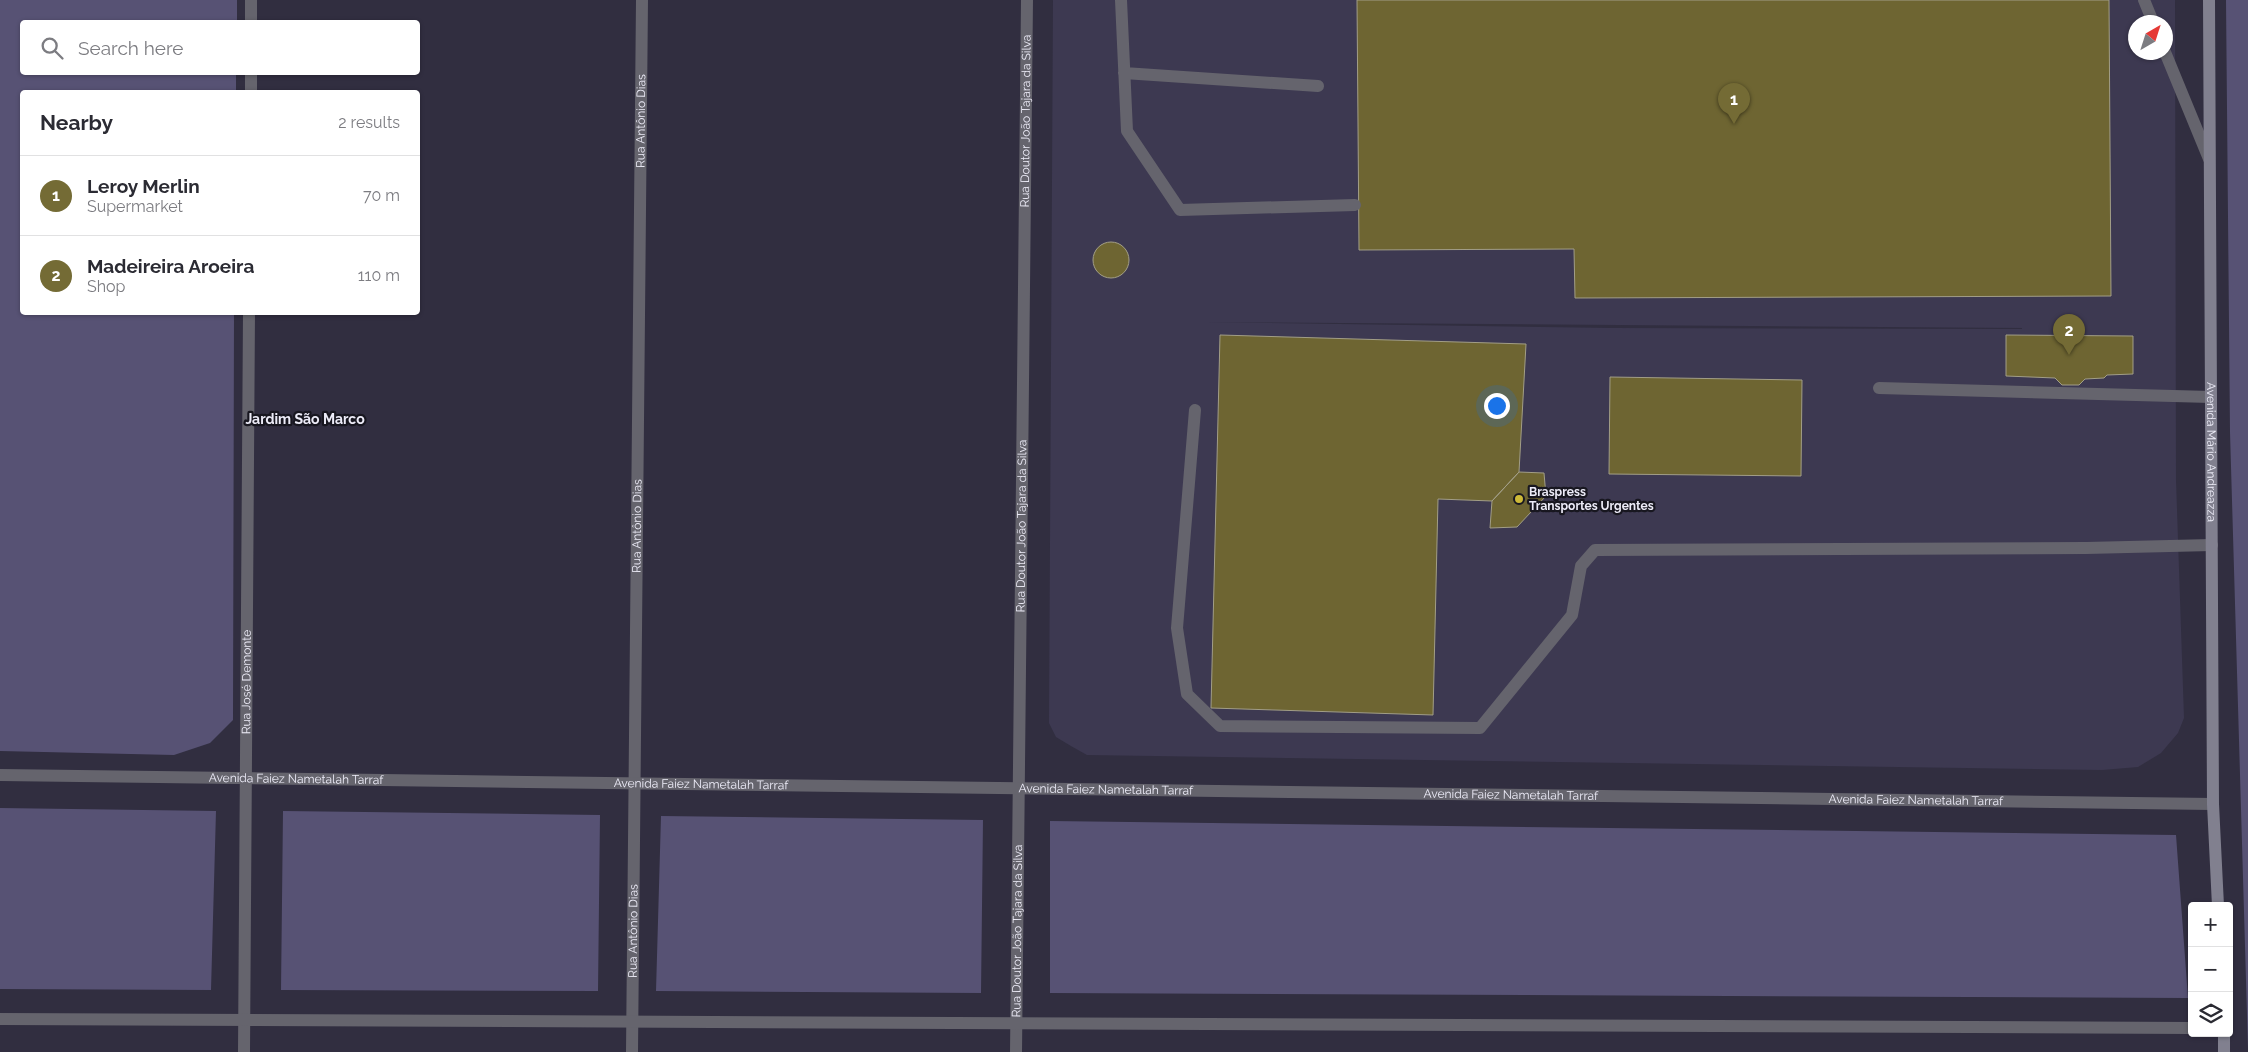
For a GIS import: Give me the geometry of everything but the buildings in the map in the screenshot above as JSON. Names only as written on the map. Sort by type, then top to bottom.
[{"type":"main road","name":"Avenida Mário Andreazza","points":[[2209,0],[2213,804],[2218,902]]},
{"type":"main road","points":[[2224,1037],[2224,1052]]},
{"type":"street","points":[[251,0],[251,20]]},
{"type":"street","name":"Rua Antônio Dias","points":[[632,1052],[642,0]]},
{"type":"street","name":"Rua Doutor João Tajara da Silva","points":[[1016,1052],[1027,0]]},
{"type":"street","points":[[1121,0],[1127,132],[1180,210],[1355,205]]},
{"type":"street","points":[[2144,0],[2149,15]]},
{"type":"street","points":[[2168,60],[2210,160]]},
{"type":"street","points":[[1124,73],[1318,86]]},
{"type":"street","points":[[251,75],[251,90]]},
{"type":"street","name":"Rua José Demonte","points":[[244,1052],[249,315]]},
{"type":"street","points":[[1878,388],[2211,397]]},
{"type":"street","points":[[1195,410],[1177,628],[1187,694],[1220,726],[1480,728],[1572,615],[1581,566],[1595,550],[2212,546]]},
{"type":"street","name":"Avenida Faiez Nametalah Tarraf","points":[[0,775],[2213,804]]},
{"type":"street","points":[[0,1019],[2188,1028]]},
{"type":"shaded area","points":[[0,0],[237,0],[237,20],[20,20],[20,75],[236,75],[236,90],[20,90],[20,315],[234,315],[233,720],[210,743],[174,755],[0,751]]},
{"type":"shaded area","points":[[1053,0],[2175,0],[2176,480],[2184,718],[2178,733],[2161,753],[2138,767],[2102,770],[1087,755],[1056,737],[1049,723]],"holes":[[[1204,322],[2022,328],[1610,328]]]},
{"type":"shaded area","points":[[2226,0],[2248,0],[2248,1049],[2230,432]]},
{"type":"shaded area","points":[[0,808],[216,811],[211,990],[0,989]]},
{"type":"shaded area","points":[[283,811],[600,815],[598,991],[281,990]]},
{"type":"shaded area","points":[[661,816],[983,820],[981,993],[656,991]]},
{"type":"shaded area","points":[[1050,821],[2176,835],[2188,998],[1050,993]]},
{"type":"place","name":"Leroy Merlin","points":[[1734,124]]},
{"type":"place","name":"Madeireira Aroeira","points":[[2069,355]]},
{"type":"place","name":"Braspress Transportes Urgentes","points":[[1519,499]]},
{"type":"district","name":"Jardim São Marco","points":[[305,419]]}]
